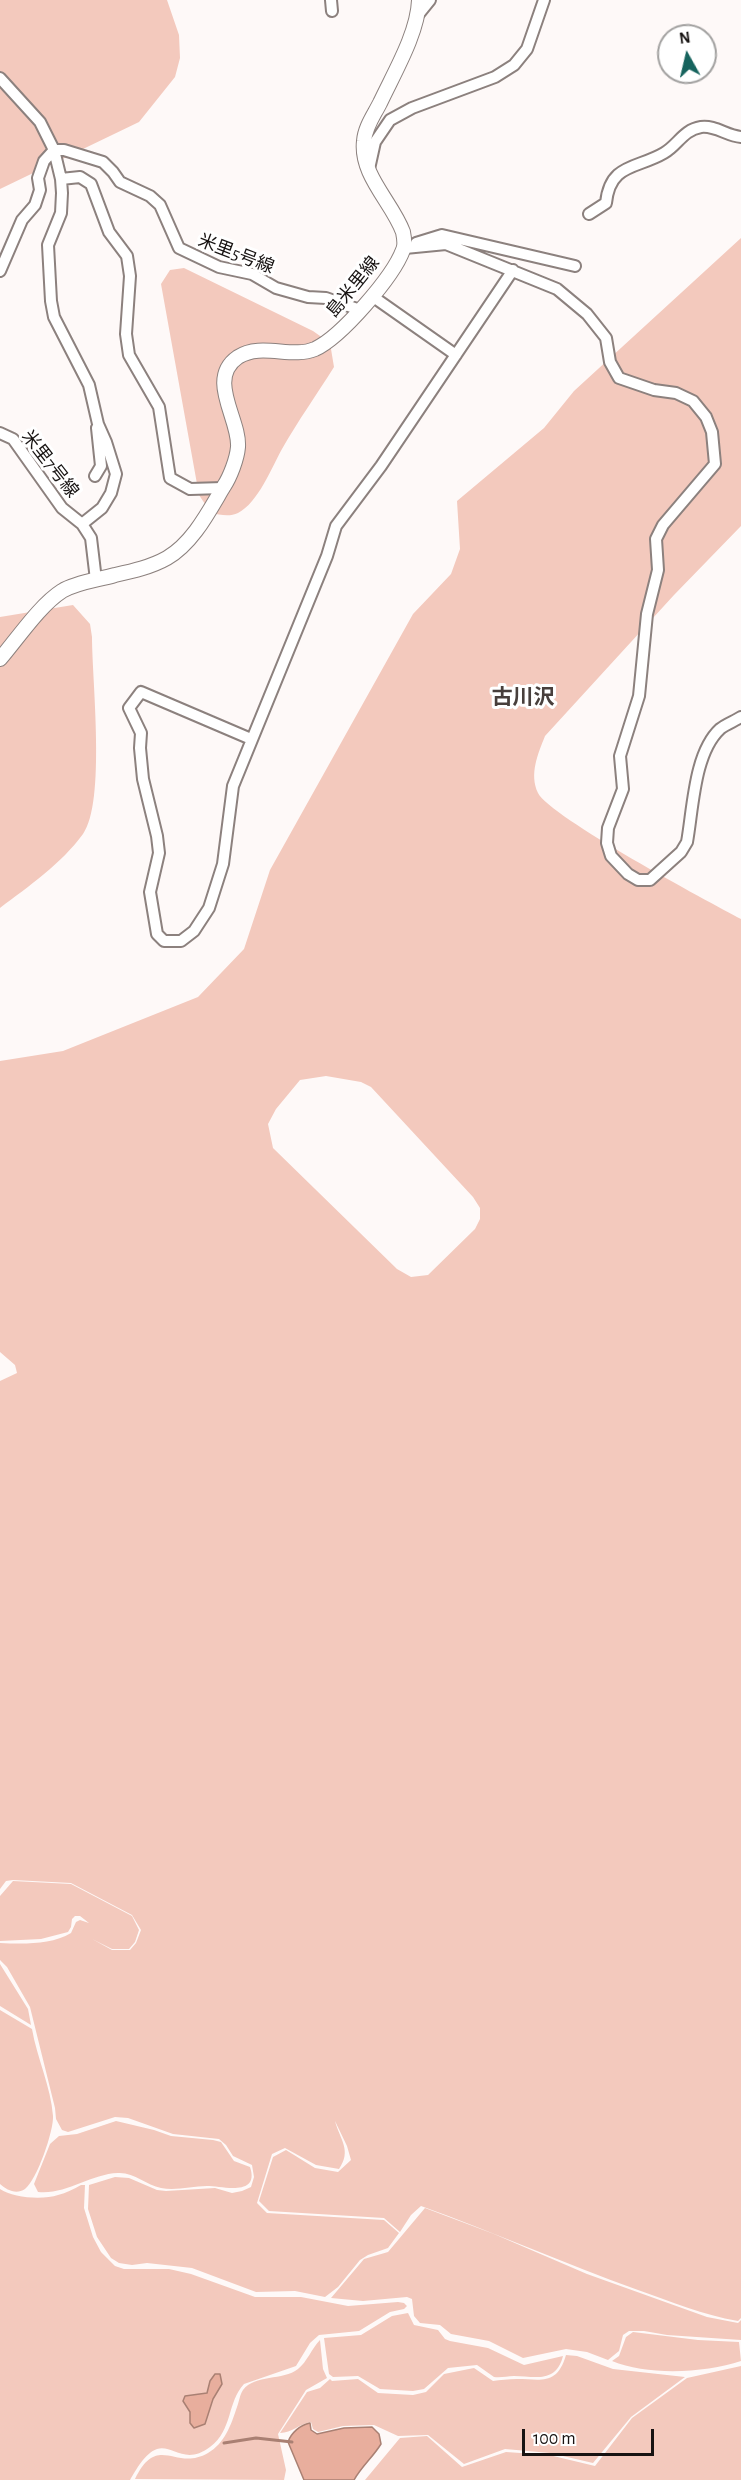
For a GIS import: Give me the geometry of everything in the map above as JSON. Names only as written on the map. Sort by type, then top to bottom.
[{"type":"street","points":[[405,248],[403,233],[369,170],[363,151],[364,137],[413,30],[418,0]]},
{"type":"street","points":[[417,16],[430,0]]},
{"type":"street","points":[[369,170],[375,142],[390,120],[412,108],[495,77],[514,65],[527,49],[544,0]]},
{"type":"street","points":[[0,78],[40,122],[54,150],[61,179],[61,213],[48,245],[51,301],[58,326],[89,385],[97,421],[101,466],[95,476]]},
{"type":"street","points":[[589,213],[606,203],[608,188],[625,168],[666,153],[679,138],[693,129],[705,127],[741,137]]},
{"type":"street","points":[[0,271],[22,220],[35,205],[40,190],[38,178],[44,161],[54,150]]},
{"type":"street","name":"米里5号線","points":[[54,150],[64,150],[102,162],[120,182],[150,196],[160,205],[179,248],[189,254],[228,270],[252,274],[276,288],[308,297],[326,298],[360,310]]},
{"type":"street","points":[[61,179],[80,177],[91,184],[110,232],[127,256],[130,276],[126,333],[129,355],[159,407],[170,478],[190,489],[223,488]]},
{"type":"street","points":[[405,248],[442,235],[576,267]]},
{"type":"street","points":[[405,248],[446,244],[557,289],[587,314],[606,338],[610,362],[619,378],[654,390],[676,393],[693,402],[706,417],[712,432],[715,464],[663,525],[656,539],[658,570],[647,614],[639,696],[620,756],[623,789],[608,828],[607,843],[611,856],[628,874],[638,880],[650,880],[681,852],[687,842],[699,767],[704,754],[721,729],[741,717]]},
{"type":"street","name":"島米里線","points":[[0,659],[49,603],[63,591],[96,580],[140,570],[169,557],[195,531],[223,488],[238,449],[236,429],[224,389],[227,371],[238,357],[257,351],[288,352],[314,349],[338,333],[372,296],[405,248]]},
{"type":"street","points":[[251,739],[141,692],[129,708],[141,733],[143,779],[157,836],[159,853],[150,892],[157,934],[164,941],[181,941],[194,931],[209,908],[223,864],[233,786],[327,556],[336,526],[381,466],[513,270]]},
{"type":"street","points":[[372,296],[456,354]]},
{"type":"street","points":[[82,524],[102,508],[111,493],[116,474],[97,421]]},
{"type":"street","name":"米里7号線","points":[[0,433],[13,439],[62,508],[82,524],[91,538],[96,580]]},
{"type":"shaded area","points":[[0,0],[167,0],[179,35],[180,58],[175,77],[139,122],[0,189]]},
{"type":"shaded area","points":[[741,238],[741,526],[674,595],[545,736],[534,771],[538,793],[549,805],[632,859],[741,919],[741,2318],[738,2321],[700,2312],[638,2290],[421,2206],[411,2215],[400,2232],[384,2218],[269,2211],[259,2201],[273,2157],[286,2150],[315,2168],[338,2172],[351,2160],[335,2121],[345,2150],[345,2156],[339,2169],[316,2165],[285,2148],[272,2154],[257,2203],[267,2213],[384,2220],[399,2233],[388,2248],[360,2260],[338,2287],[325,2297],[295,2291],[256,2292],[192,2268],[147,2263],[132,2265],[119,2263],[111,2258],[97,2237],[88,2209],[89,2185],[115,2177],[129,2178],[157,2190],[215,2188],[232,2193],[251,2187],[254,2177],[252,2165],[233,2156],[219,2139],[173,2134],[128,2118],[115,2117],[68,2132],[62,2130],[56,2119],[30,2007],[7,1967],[0,1960],[0,1943],[55,1940],[71,1933],[76,1922],[80,1920],[89,1923],[80,1916],[75,1916],[68,1932],[41,1939],[0,1941],[0,1896],[13,1881],[71,1884],[132,1916],[139,1930],[135,1942],[129,1949],[112,1949],[92,1939],[112,1950],[130,1950],[136,1943],[141,1930],[132,1915],[71,1883],[13,1880],[6,1881],[0,1889],[0,1381],[17,1373],[15,1365],[0,1352],[0,1061],[63,1051],[198,997],[244,949],[270,870],[413,614],[451,574],[460,549],[457,501],[544,428],[574,391]],"holes":[[[326,1076],[361,1082],[371,1087],[473,1197],[480,1208],[480,1219],[475,1229],[428,1275],[411,1277],[397,1269],[273,1148],[268,1124],[276,1109],[300,1080]]]},
{"type":"shaded area","points":[[184,268],[313,331],[330,343],[334,367],[288,439],[258,493],[245,508],[232,515],[211,513],[199,495],[161,284],[170,270]]},
{"type":"shaded area","points":[[73,605],[90,624],[92,637],[96,769],[90,818],[83,834],[65,855],[0,908],[0,617]]},
{"type":"shaded area","points":[[0,1964],[28,2009],[31,2025],[0,2006]]},
{"type":"shaded area","points":[[0,2010],[32,2029],[50,2094],[53,2116],[51,2132],[35,2176],[25,2189],[18,2192],[9,2190],[0,2184]]},
{"type":"shaded area","points":[[116,2121],[171,2136],[221,2142],[234,2161],[250,2167],[252,2176],[250,2183],[238,2188],[207,2186],[167,2189],[129,2174],[118,2173],[98,2177],[68,2188],[38,2192],[34,2184],[50,2144],[59,2136],[77,2134]]},
{"type":"shaded area","points":[[85,2185],[84,2208],[93,2237],[101,2252],[115,2266],[124,2269],[169,2269],[191,2274],[255,2297],[301,2297],[348,2306],[398,2302],[407,2306],[404,2309],[390,2312],[359,2331],[319,2335],[310,2343],[296,2366],[244,2384],[235,2399],[223,2433],[210,2447],[201,2452],[186,2455],[168,2449],[157,2449],[145,2458],[130,2480],[0,2480],[0,2189],[20,2196],[52,2197]]},
{"type":"shaded area","points":[[425,2208],[494,2234],[587,2274],[707,2317],[738,2323],[741,2320],[741,2340],[629,2331],[623,2335],[619,2351],[608,2360],[587,2352],[566,2349],[523,2358],[489,2341],[451,2334],[440,2325],[420,2323],[414,2316],[412,2299],[407,2297],[363,2301],[331,2298],[364,2259],[388,2252]]},
{"type":"shaded area","points":[[408,2313],[414,2325],[438,2330],[445,2339],[488,2348],[524,2365],[563,2356],[560,2365],[550,2375],[494,2377],[477,2365],[448,2368],[424,2389],[413,2391],[380,2389],[358,2376],[333,2377],[329,2374],[324,2338],[361,2335],[392,2316]]},
{"type":"shaded area","points":[[633,2332],[698,2340],[739,2342],[741,2361],[711,2368],[659,2371],[626,2366],[612,2361],[619,2356],[626,2337]]},
{"type":"shaded area","points":[[320,2340],[323,2369],[327,2378],[306,2390],[278,2434],[286,2470],[284,2480],[135,2479],[143,2465],[151,2458],[160,2455],[196,2458],[214,2449],[227,2433],[243,2390],[248,2385],[262,2379],[292,2373],[304,2363]]},
{"type":"shaded area","points":[[566,2355],[577,2356],[613,2369],[685,2377],[631,2417],[593,2463],[550,2453],[505,2449],[464,2464],[428,2435],[398,2436],[374,2425],[343,2426],[318,2432],[313,2429],[311,2422],[280,2433],[307,2392],[320,2388],[330,2379],[332,2381],[358,2379],[378,2393],[413,2395],[426,2392],[444,2374],[474,2368],[493,2381],[547,2379],[558,2372]]},
{"type":"shaded area","points":[[741,2366],[741,2480],[365,2480],[400,2438],[427,2436],[462,2467],[506,2452],[549,2455],[595,2466],[632,2418],[687,2378]]},
{"type":"shaded area","points":[[215,2374],[220,2374],[222,2384],[213,2399],[205,2424],[194,2428],[190,2423],[190,2412],[183,2401],[185,2396],[207,2393],[210,2381]]},
{"type":"shaded area","points":[[310,2423],[311,2430],[317,2434],[344,2428],[372,2427],[379,2434],[381,2444],[354,2480],[304,2480],[288,2442],[296,2430]]},
{"type":"waterway","points":[[224,2443],[256,2438],[292,2442]]},
{"type":"district","name":"古川沢","points":[[523,698]]}]
